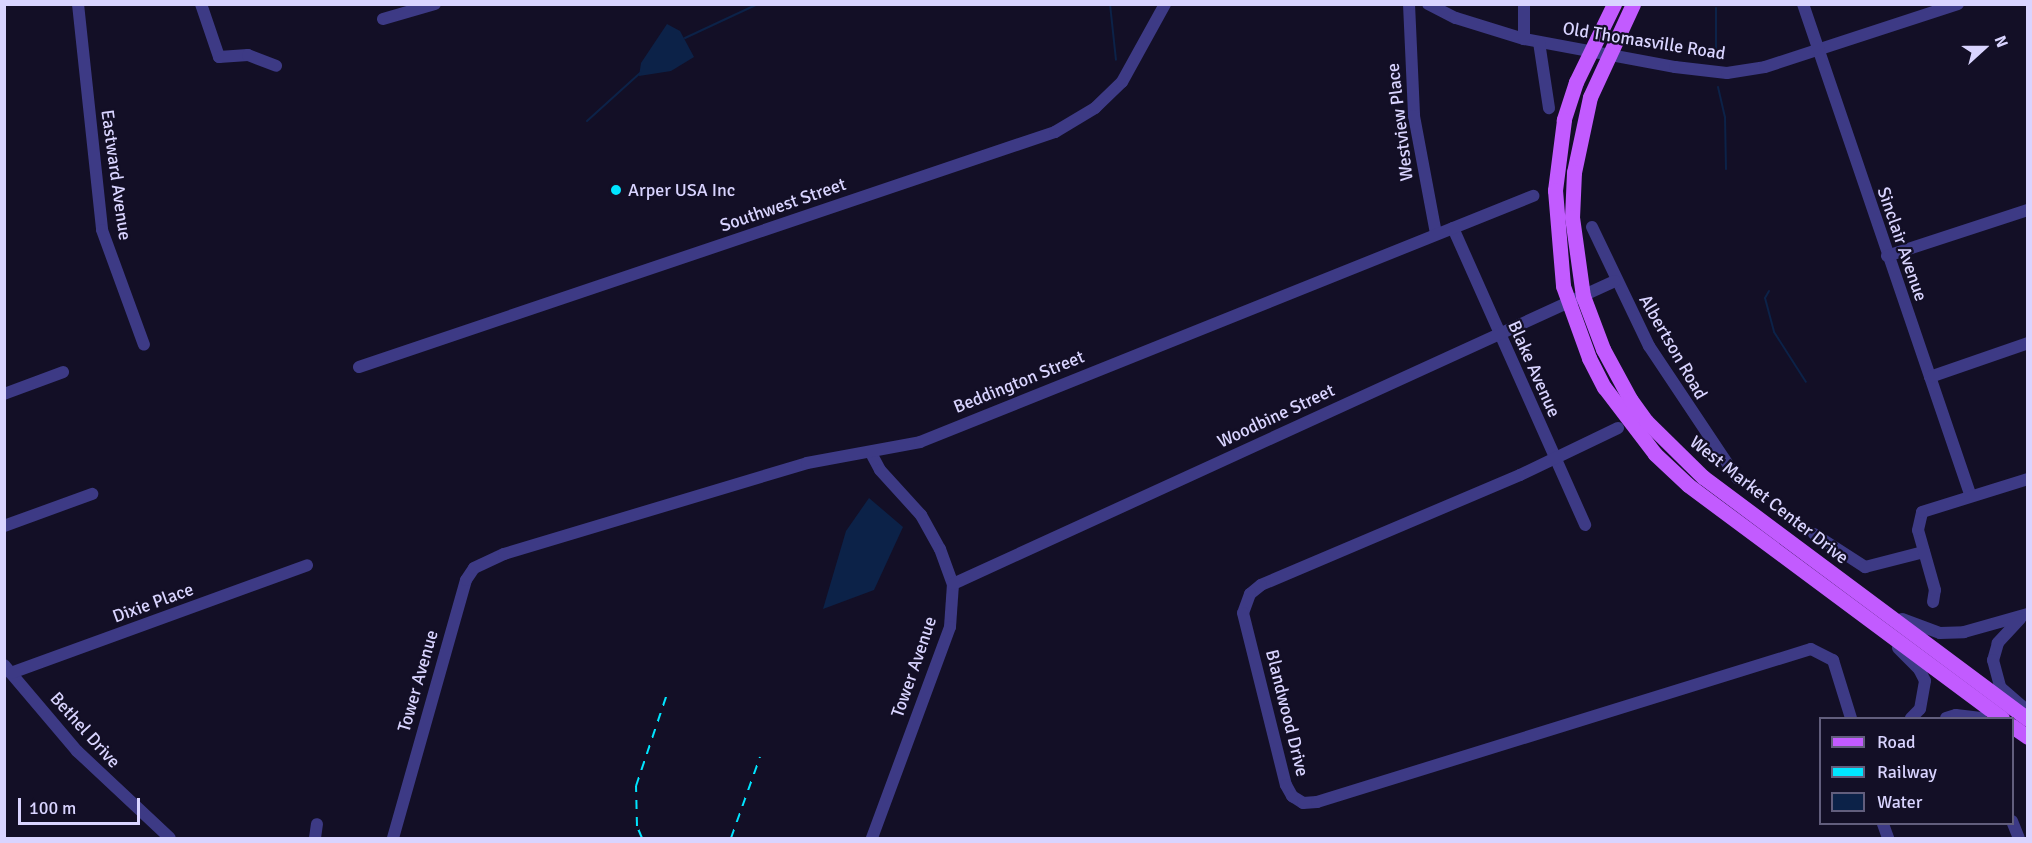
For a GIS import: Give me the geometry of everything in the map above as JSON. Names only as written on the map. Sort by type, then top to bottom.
[{"type":"main road","name":"West Market Center Drive","points":[[1614,4],[1590,52],[1567,111],[1557,159],[1555,223],[1568,303],[1604,387],[1655,454],[1688,485],[2001,717]]},
{"type":"main road","name":"West Market Center Drive","points":[[1633,4],[1607,55],[1590,97],[1574,172],[1572,217],[1583,296],[1603,349],[1630,399],[1680,457],[2028,719]]},
{"type":"street","name":"Eastward Avenue","points":[[78,4],[102,230],[144,345]]},
{"type":"street","points":[[201,4],[219,57],[248,55],[276,66]]},
{"type":"street","points":[[383,19],[435,4]]},
{"type":"street","name":"Southwest Street","points":[[359,367],[1055,132],[1095,108],[1122,82],[1164,4]]},
{"type":"street","name":"Westview Place","points":[[1408,4],[1417,139],[1436,234]]},
{"type":"street","name":"Old Thomasville Road","points":[[1428,4],[1456,18],[1524,39],[1607,55],[1727,73],[1755,70],[1958,4]]},
{"type":"street","points":[[1524,4],[1524,39]]},
{"type":"street","name":"Sinclair Avenue","points":[[1803,4],[1816,50],[1970,494]]},
{"type":"street","points":[[1539,42],[1549,108]]},
{"type":"street","name":"Beddington Street","points":[[504,554],[807,463],[871,453],[920,442],[1533,196]]},
{"type":"street","points":[[1887,256],[2028,210]]},
{"type":"street","name":"Albertson Road","points":[[1592,227],[1615,281],[1680,399],[1737,477]]},
{"type":"street","name":"Blake Avenue","points":[[1453,228],[1585,525]]},
{"type":"street","name":"Woodbine Street","points":[[952,584],[1615,281]]},
{"type":"street","points":[[1930,376],[2028,343]]},
{"type":"street","points":[[4,394],[63,372]]},
{"type":"street","name":"Blandwood Drive","points":[[1618,428],[1261,585],[1250,594],[1243,613],[1286,785],[1292,796],[1303,803],[1317,802],[1811,649],[1833,660],[1851,717]]},
{"type":"street","name":"Tower Avenue","points":[[871,453],[880,470],[921,515],[940,549],[952,584],[950,627],[872,838]]},
{"type":"street","points":[[1933,602],[1935,590],[1924,552],[1918,516],[1927,508],[2028,479]]},
{"type":"street","points":[[4,526],[92,494]]},
{"type":"street","points":[[1814,534],[1865,567],[1924,552]]},
{"type":"street","name":"Tower Avenue","points":[[393,838],[466,580],[474,568],[504,554]]},
{"type":"street","name":"Dixie Place","points":[[8,669],[307,565]]},
{"type":"street","points":[[1883,609],[1920,628],[1941,633],[1964,632],[2027,614]]},
{"type":"street","points":[[2027,614],[2003,635],[1993,660],[2000,687],[2028,711]]},
{"type":"street","points":[[1874,624],[1919,669],[1925,681],[1920,709],[1912,717]]},
{"type":"street","name":"Bethel Drive","points":[[8,669],[76,752],[170,838]]},
{"type":"street","points":[[1949,717],[1956,715],[1973,717]]},
{"type":"street","points":[[315,838],[317,824]]},
{"type":"street","points":[[2014,824],[2019,838]]},
{"type":"water","points":[[667,24],[680,31],[694,57],[671,71],[639,76],[641,63]]},
{"type":"water","points":[[869,498],[903,527],[874,590],[823,609],[846,531]]},
{"type":"waterway","points":[[685,38],[758,4]]},
{"type":"waterway","points":[[1110,4],[1116,60]]},
{"type":"waterway","points":[[1716,8],[1716,59]]},
{"type":"waterway","points":[[587,121],[640,73]]},
{"type":"waterway","points":[[1718,87],[1725,117],[1726,169]]},
{"type":"waterway","points":[[1769,291],[1765,298],[1774,332],[1806,382]]},
{"type":"railway","points":[[642,838],[637,826],[636,786],[667,694]]},
{"type":"railway","points":[[731,838],[760,757]]},
{"type":"place","name":"Arper USA Inc","points":[[616,190]]}]
